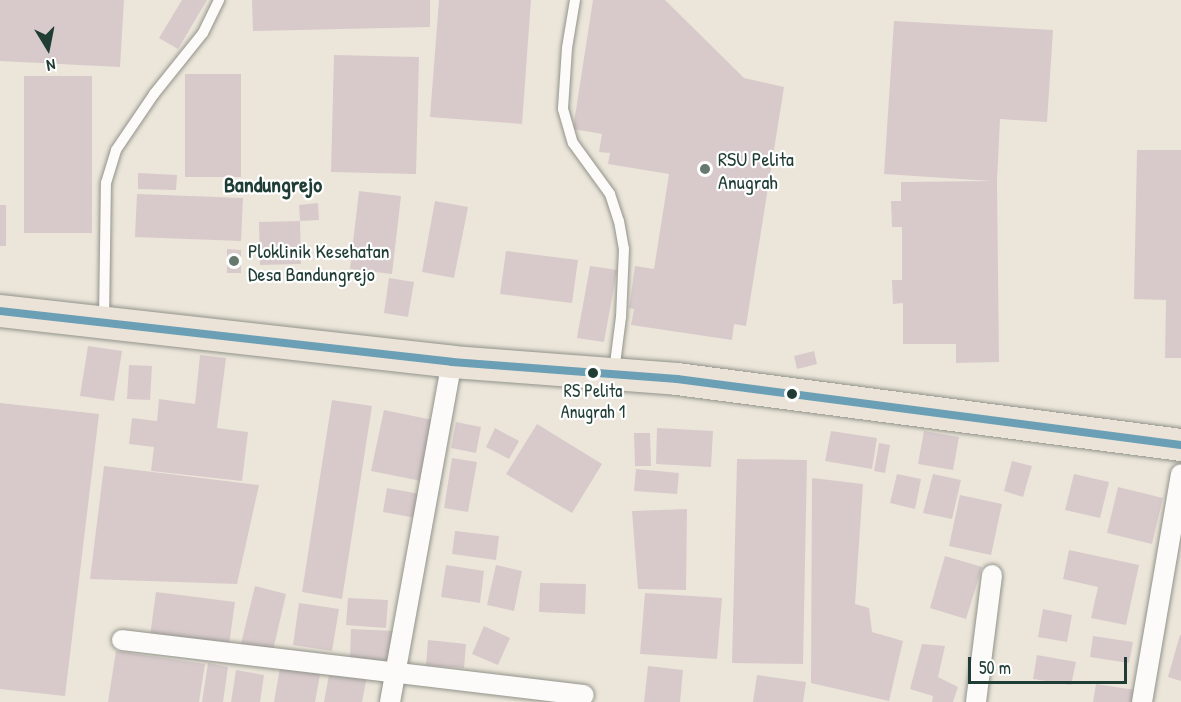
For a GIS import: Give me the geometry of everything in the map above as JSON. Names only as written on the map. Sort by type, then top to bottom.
[{"type":"main road","points":[[0,311],[452,362],[677,379],[1181,445]]},
{"type":"street","points":[[390,702],[452,362]]},
{"type":"street","points":[[1144,702],[1181,474]]},
{"type":"street","points":[[976,702],[992,575]]},
{"type":"street","points":[[122,640],[584,695]]},
{"type":"lane","points":[[104,321],[106,183],[116,150],[154,94],[203,33],[219,0]]},
{"type":"lane","points":[[574,0],[567,48],[563,109],[573,143],[610,194],[619,221],[624,249],[621,316],[613,375]]},
{"type":"building","points":[[0,0],[124,0],[120,67],[0,61]]},
{"type":"building","points":[[182,0],[207,0],[178,49],[159,38]]},
{"type":"building","points":[[252,0],[430,0],[430,27],[253,31]]},
{"type":"building","points":[[439,0],[531,0],[522,124],[430,117]]},
{"type":"building","name":"RSU Pelita Anugrah","points":[[593,0],[665,0],[744,78],[784,87],[746,326],[734,324],[732,340],[631,325],[634,309],[629,308],[635,266],[654,269],[669,174],[608,164],[610,153],[599,152],[602,134],[573,129]]},
{"type":"building","points":[[894,21],[1053,30],[1047,122],[1000,119],[997,181],[999,362],[956,363],[956,344],[903,344],[903,303],[893,304],[892,280],[902,280],[902,227],[892,227],[891,201],[901,201],[901,182],[991,181],[884,174]]},
{"type":"building","points":[[334,55],[419,57],[416,174],[331,172]]},
{"type":"building","points":[[185,74],[241,74],[241,177],[185,177]]},
{"type":"building","points":[[24,76],[92,76],[92,233],[24,233]]},
{"type":"building","points":[[1137,150],[1181,150],[1181,358],[1165,358],[1166,300],[1134,299]]},
{"type":"building","points":[[138,173],[177,175],[176,190],[138,189]]},
{"type":"building","points":[[359,191],[401,196],[392,274],[350,269]]},
{"type":"building","points":[[137,194],[243,198],[241,241],[135,237]]},
{"type":"building","points":[[435,201],[468,207],[454,278],[422,272]]},
{"type":"building","points":[[318,203],[319,220],[300,221],[299,205]]},
{"type":"building","points":[[0,205],[6,205],[6,246],[0,246]]},
{"type":"building","points":[[300,221],[301,264],[260,265],[259,222]]},
{"type":"building","name":"Ploklinik Kesehatan Desa Bandungrejo","points":[[227,249],[241,250],[241,273],[227,273]]},
{"type":"building","points":[[506,251],[578,260],[572,303],[500,294]]},
{"type":"building","points":[[590,266],[617,270],[604,342],[577,338]]},
{"type":"building","points":[[389,278],[414,282],[408,317],[384,313]]},
{"type":"building","points":[[88,346],[122,351],[114,401],[80,396]]},
{"type":"building","points":[[814,351],[817,364],[797,369],[794,356]]},
{"type":"building","points":[[200,355],[226,358],[217,428],[248,432],[242,481],[151,471],[154,447],[129,444],[132,418],[157,421],[159,399],[195,404]]},
{"type":"building","points":[[129,365],[152,366],[150,400],[127,399]]},
{"type":"building","points":[[332,400],[372,406],[342,599],[302,592]]},
{"type":"building","points":[[0,403],[99,414],[65,696],[0,689]]},
{"type":"building","points":[[384,410],[438,421],[426,482],[371,471]]},
{"type":"building","points":[[456,422],[481,427],[476,453],[451,448]]},
{"type":"building","points":[[537,424],[602,464],[572,513],[506,474]]},
{"type":"building","points":[[495,428],[519,441],[509,459],[486,447]]},
{"type":"building","points":[[657,428],[713,431],[711,467],[656,464]]},
{"type":"building","points":[[831,431],[877,438],[872,469],[825,461]]},
{"type":"building","points":[[924,431],[959,437],[953,470],[918,464]]},
{"type":"building","points":[[634,433],[650,433],[651,466],[635,466]]},
{"type":"building","points":[[879,443],[890,445],[885,473],[874,471]]},
{"type":"building","points":[[452,458],[477,462],[468,512],[444,508]]},
{"type":"building","points":[[737,459],[807,460],[803,664],[732,663]]},
{"type":"building","points":[[1012,461],[1032,466],[1023,497],[1004,491]]},
{"type":"building","points":[[104,466],[259,485],[237,584],[90,579]]},
{"type":"building","points":[[636,469],[679,473],[677,494],[634,491]]},
{"type":"building","points":[[897,474],[921,479],[915,509],[890,503]]},
{"type":"building","points":[[933,474],[961,480],[952,519],[923,513]]},
{"type":"building","points":[[1074,474],[1109,482],[1100,518],[1065,510]]},
{"type":"building","points":[[812,478],[863,484],[855,604],[869,608],[872,632],[903,641],[889,701],[811,683]]},
{"type":"building","points":[[1118,487],[1163,498],[1152,544],[1107,533]]},
{"type":"building","points":[[387,488],[420,494],[416,518],[383,512]]},
{"type":"building","points":[[960,495],[1002,504],[991,555],[949,546]]},
{"type":"building","points":[[687,509],[686,590],[638,589],[632,511]]},
{"type":"building","points":[[455,531],[499,536],[496,560],[452,554]]},
{"type":"building","points":[[1069,550],[1139,565],[1126,625],[1091,618],[1098,587],[1063,579]]},
{"type":"building","points":[[945,556],[982,567],[966,619],[930,608]]},
{"type":"building","points":[[446,565],[484,571],[480,603],[441,597]]},
{"type":"building","points":[[496,565],[522,571],[514,611],[487,605]]},
{"type":"building","points":[[540,583],[586,584],[585,614],[539,612]]},
{"type":"building","points":[[255,586],[286,594],[272,655],[240,648]]},
{"type":"building","points":[[156,592],[235,602],[229,645],[150,636]]},
{"type":"building","points":[[645,593],[722,598],[717,659],[640,654]]},
{"type":"building","points":[[348,598],[388,600],[386,628],[346,625]]},
{"type":"building","points":[[299,603],[339,609],[332,651],[293,645]]},
{"type":"building","points":[[1043,609],[1072,615],[1067,642],[1038,637]]},
{"type":"building","points":[[484,626],[510,638],[498,665],[472,654]]},
{"type":"building","points":[[351,629],[395,631],[394,661],[350,660]]},
{"type":"building","points":[[1181,635],[1181,681],[1168,677]]},
{"type":"building","points":[[1093,636],[1133,642],[1129,663],[1090,657]]},
{"type":"building","points":[[428,640],[466,644],[464,668],[426,665]]},
{"type":"building","points":[[922,644],[945,646],[938,677],[958,687],[953,702],[932,702],[933,696],[910,689]]},
{"type":"building","points":[[116,651],[205,664],[199,702],[108,702]]},
{"type":"building","points":[[1037,655],[1076,662],[1071,685],[1033,679]]},
{"type":"building","points":[[281,662],[321,669],[315,702],[274,702]]},
{"type":"building","points":[[208,663],[228,667],[223,702],[202,702]]},
{"type":"building","points":[[648,666],[683,670],[680,702],[644,702]]},
{"type":"building","points":[[330,669],[367,676],[362,702],[324,702]]},
{"type":"building","points":[[236,670],[264,675],[260,702],[231,702]]},
{"type":"building","points":[[757,675],[806,682],[803,702],[753,702]]},
{"type":"building","points":[[1096,684],[1142,691],[1141,702],[1093,702]]},
{"type":"transit line","points":[[0,311],[452,362],[677,379],[1181,445]]},
{"type":"place","name":"RSU Pelita Anugrah","points":[[705,169]]},
{"type":"place","name":"Ploklinik Kesehatan Desa Bandungrejo","points":[[234,261]]},
{"type":"place","name":"RS Pelita Anugrah 1","points":[[593,373]]},
{"type":"district","name":"Bandungrejo","points":[[273,185]]}]
